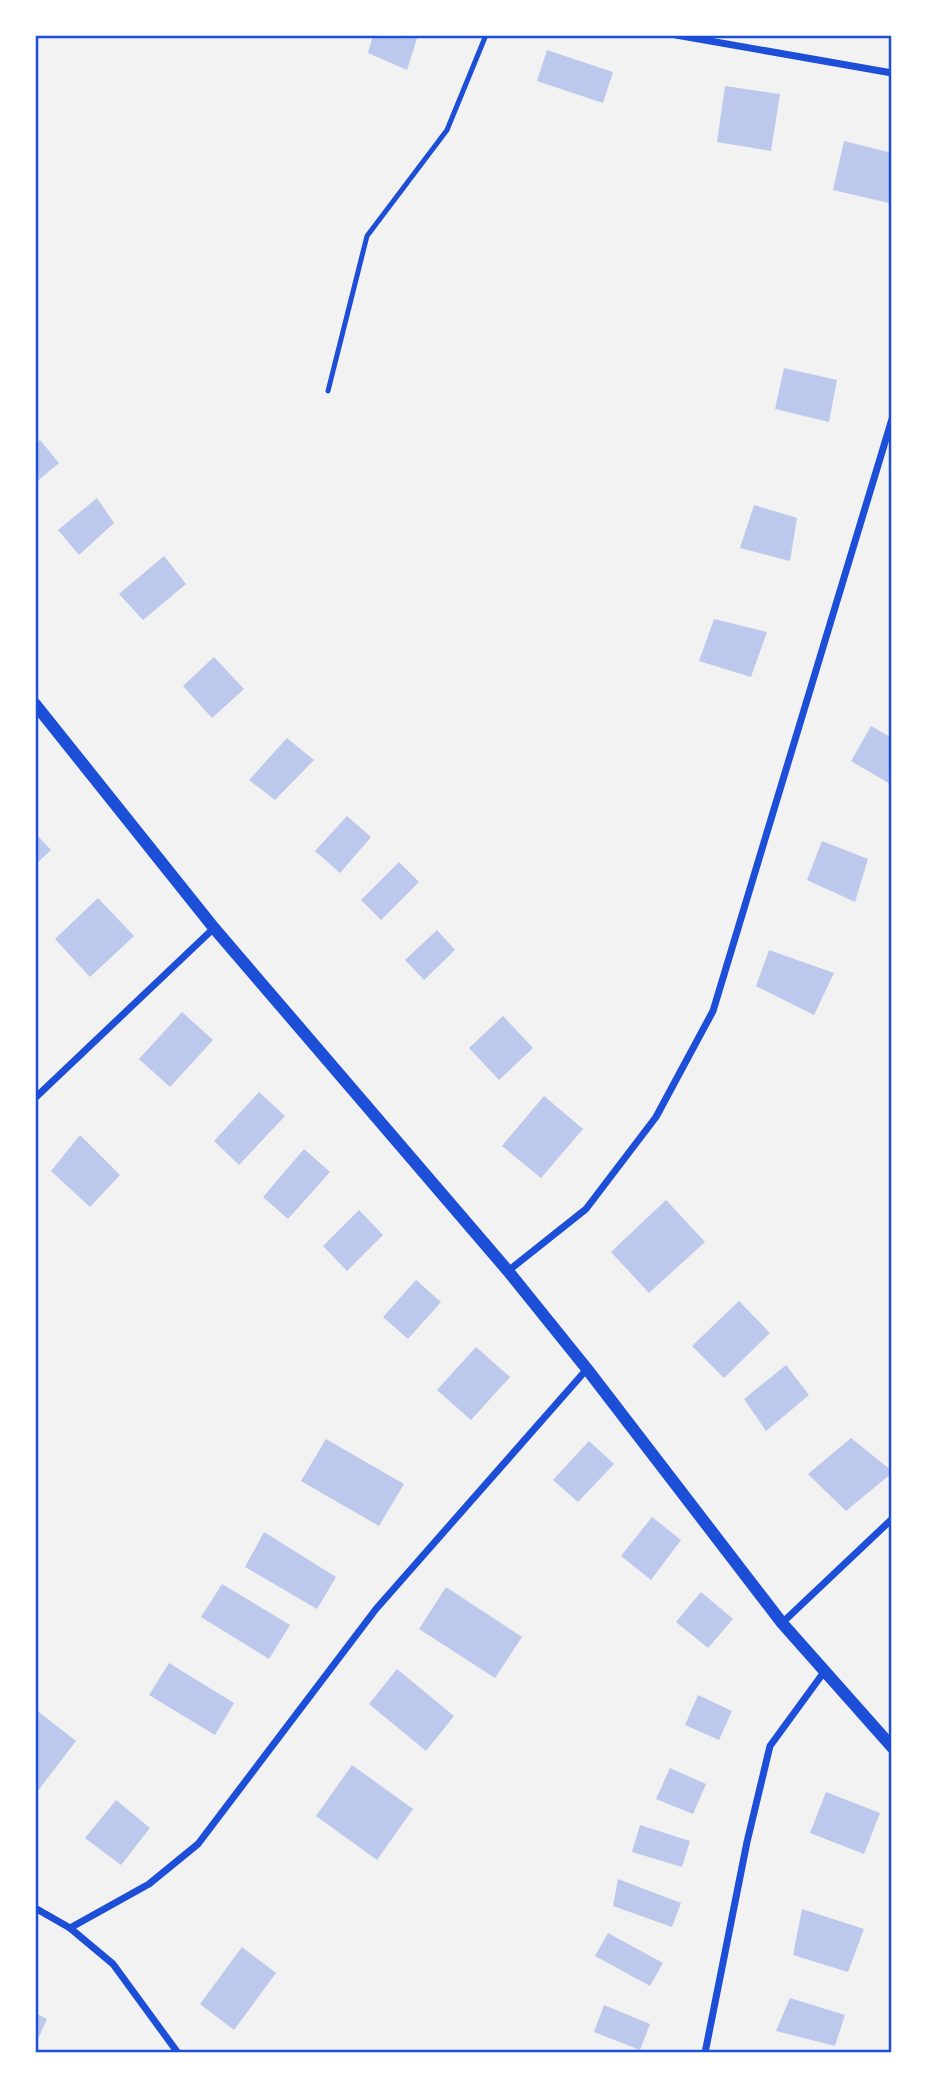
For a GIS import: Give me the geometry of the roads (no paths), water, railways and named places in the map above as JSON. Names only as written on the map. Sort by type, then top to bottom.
[{"type":"street","points":[[676,35],[892,73]]},
{"type":"street","points":[[508,1271],[586,1209],[656,1116],[713,1011],[892,419]]},
{"type":"street","points":[[35,704],[214,928],[508,1271],[587,1369],[782,1623],[892,1747]]},
{"type":"street","points":[[35,1098],[214,928]]},
{"type":"street","points":[[70,1928],[149,1884],[198,1844],[376,1609],[587,1369]]},
{"type":"street","points":[[782,1623],[892,1520]]},
{"type":"street","points":[[705,2053],[747,1842],[770,1746],[824,1672]]},
{"type":"street","points":[[35,1908],[70,1928],[113,1964],[178,2053]]},
{"type":"lane","points":[[328,391],[366,236],[447,130],[486,35]]}]
